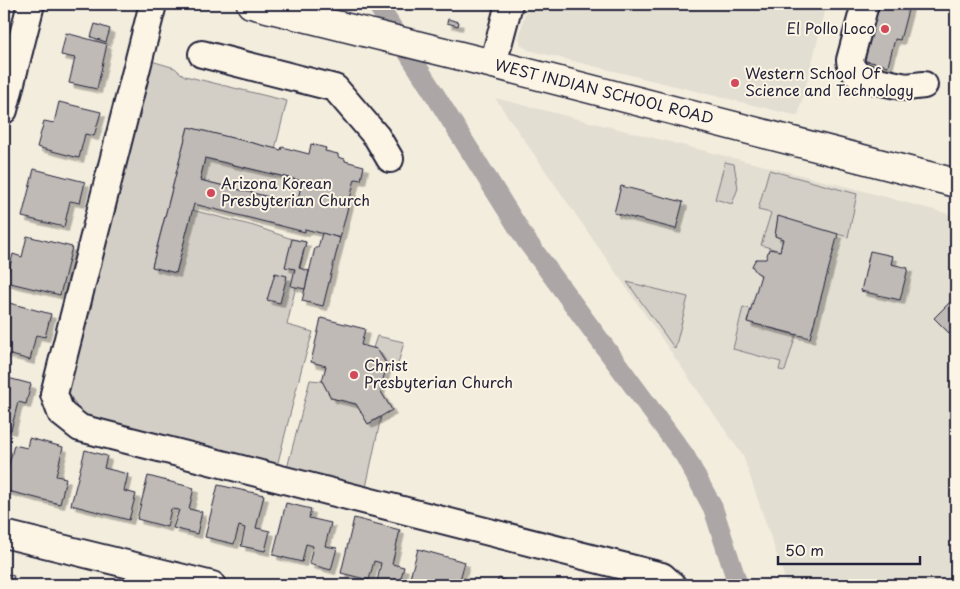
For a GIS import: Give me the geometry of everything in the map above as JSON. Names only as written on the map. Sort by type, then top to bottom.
[{"type":"main road","name":"WEST INDIAN SCHOOL ROAD","points":[[251,4],[956,183]]},
{"type":"street","points":[[4,110],[31,4]]},
{"type":"street","points":[[153,4],[54,394],[61,413],[80,428],[662,576],[672,585]]},
{"type":"street","points":[[493,64],[509,4]]},
{"type":"street","points":[[865,4],[850,60],[851,67],[858,75],[868,79],[906,87],[924,85]]},
{"type":"street","points":[[202,54],[335,88],[377,137],[390,159]]},
{"type":"street","points":[[4,534],[212,585]]},
{"type":"shaded area","name":"Western School Of Science and Technology","points":[[527,4],[827,4],[798,116],[528,50],[521,45],[519,38]]},
{"type":"shaded area","points":[[148,60],[175,68],[185,76],[287,101],[275,149],[188,127],[152,266],[176,273],[192,210],[306,242],[287,325],[313,332],[302,367],[276,470],[82,415],[66,389]]},
{"type":"shaded area","points":[[495,98],[956,216],[956,585],[787,585],[743,456]]},
{"type":"shaded area","points":[[205,158],[302,181],[297,204],[200,180]]},
{"type":"shaded area","points":[[725,162],[734,164],[738,188],[732,204],[715,199]]},
{"type":"shaded area","points":[[769,170],[857,194],[848,237],[778,217],[775,236],[783,239],[780,251],[761,245],[771,213],[758,210]]},
{"type":"shaded area","points":[[627,282],[688,297],[675,349]]},
{"type":"shaded area","points":[[743,307],[751,309],[748,322],[796,335],[785,371],[779,370],[781,362],[733,349]]},
{"type":"shaded area","points":[[377,336],[404,342],[396,371],[386,368],[387,365],[377,349],[373,348]]},
{"type":"shaded area","points":[[310,380],[322,381],[332,398],[356,404],[368,424],[381,417],[365,492],[286,472]]},
{"type":"building","name":"El Pollo Loco","points":[[875,4],[901,4],[909,6],[900,40],[895,39],[888,66],[862,60]]},
{"type":"building","points":[[448,19],[459,22],[458,26],[447,23]]},
{"type":"building","points":[[95,24],[110,29],[106,42],[91,37]]},
{"type":"building","points":[[66,33],[107,44],[97,89],[69,83],[75,58],[61,55]]},
{"type":"building","points":[[59,102],[101,112],[94,136],[85,134],[79,158],[37,147],[44,121],[54,123]]},
{"type":"building","name":"Arizona Korean Presbyterian Church","points":[[188,127],[281,150],[282,147],[309,154],[311,144],[326,148],[325,151],[338,154],[338,157],[345,159],[345,161],[364,166],[361,180],[355,179],[340,238],[305,229],[305,232],[194,204],[176,273],[152,267]],"holes":[[[205,158],[302,181],[297,204],[200,180]]]},
{"type":"building","points":[[34,169],[85,182],[80,203],[70,201],[64,227],[22,217]]},
{"type":"building","points":[[621,186],[683,202],[676,229],[614,213]]},
{"type":"building","points":[[778,216],[838,234],[810,338],[747,322],[761,275],[752,266],[756,259],[766,259],[769,249],[780,251],[783,239],[775,236]]},
{"type":"building","points":[[322,233],[340,238],[323,306],[302,301],[315,248],[318,248]]},
{"type":"building","points":[[27,236],[72,247],[60,295],[6,282],[13,254],[22,257]]},
{"type":"building","points":[[292,239],[306,242],[299,268],[309,271],[305,289],[291,286],[295,269],[285,267]]},
{"type":"building","points":[[870,251],[893,256],[891,264],[908,268],[900,300],[861,291]]},
{"type":"building","points":[[275,273],[287,276],[280,303],[267,300]]},
{"type":"building","points":[[956,296],[956,340],[934,318]]},
{"type":"building","points":[[9,303],[51,314],[45,337],[36,335],[30,360],[4,353],[4,324]]},
{"type":"building","name":"Christ Presbyterian Church","points":[[321,318],[365,329],[361,345],[377,349],[387,365],[380,390],[392,410],[368,424],[356,404],[331,398],[322,381],[326,366],[311,362]]},
{"type":"building","points":[[4,377],[31,384],[26,404],[18,402],[11,430],[4,428]]},
{"type":"building","points":[[29,438],[63,447],[56,476],[66,478],[60,504],[4,490],[14,445],[27,448]]},
{"type":"building","points":[[85,450],[107,456],[104,468],[128,474],[124,491],[136,494],[129,520],[71,505]]},
{"type":"building","points":[[148,476],[194,488],[189,509],[202,512],[197,534],[173,528],[179,510],[171,509],[167,527],[137,519]]},
{"type":"building","points":[[218,485],[264,495],[256,528],[270,531],[265,551],[241,546],[245,528],[239,526],[234,544],[205,537]]},
{"type":"building","points":[[286,503],[311,509],[309,518],[331,523],[325,546],[337,548],[331,570],[309,564],[313,546],[306,544],[302,562],[273,555]]},
{"type":"building","points":[[354,518],[400,530],[392,564],[404,567],[399,585],[377,582],[381,563],[374,561],[369,580],[341,573]]},
{"type":"building","points":[[418,549],[465,562],[459,583],[466,585],[446,585],[446,583],[440,582],[439,585],[408,585]]},
{"type":"building","points":[[4,573],[14,576],[11,585],[4,585]]},
{"type":"building","points":[[499,578],[515,585],[495,585]]},
{"type":"waterway","points":[[377,4],[526,240],[685,456],[713,508],[738,585]]},
{"type":"place","name":"El Pollo Loco","points":[[885,29]]},
{"type":"place","name":"Western School Of Science and Technology","points":[[735,83]]},
{"type":"place","name":"Arizona Korean Presbyterian Church","points":[[211,193]]},
{"type":"place","name":"Christ Presbyterian Church","points":[[354,375]]}]
